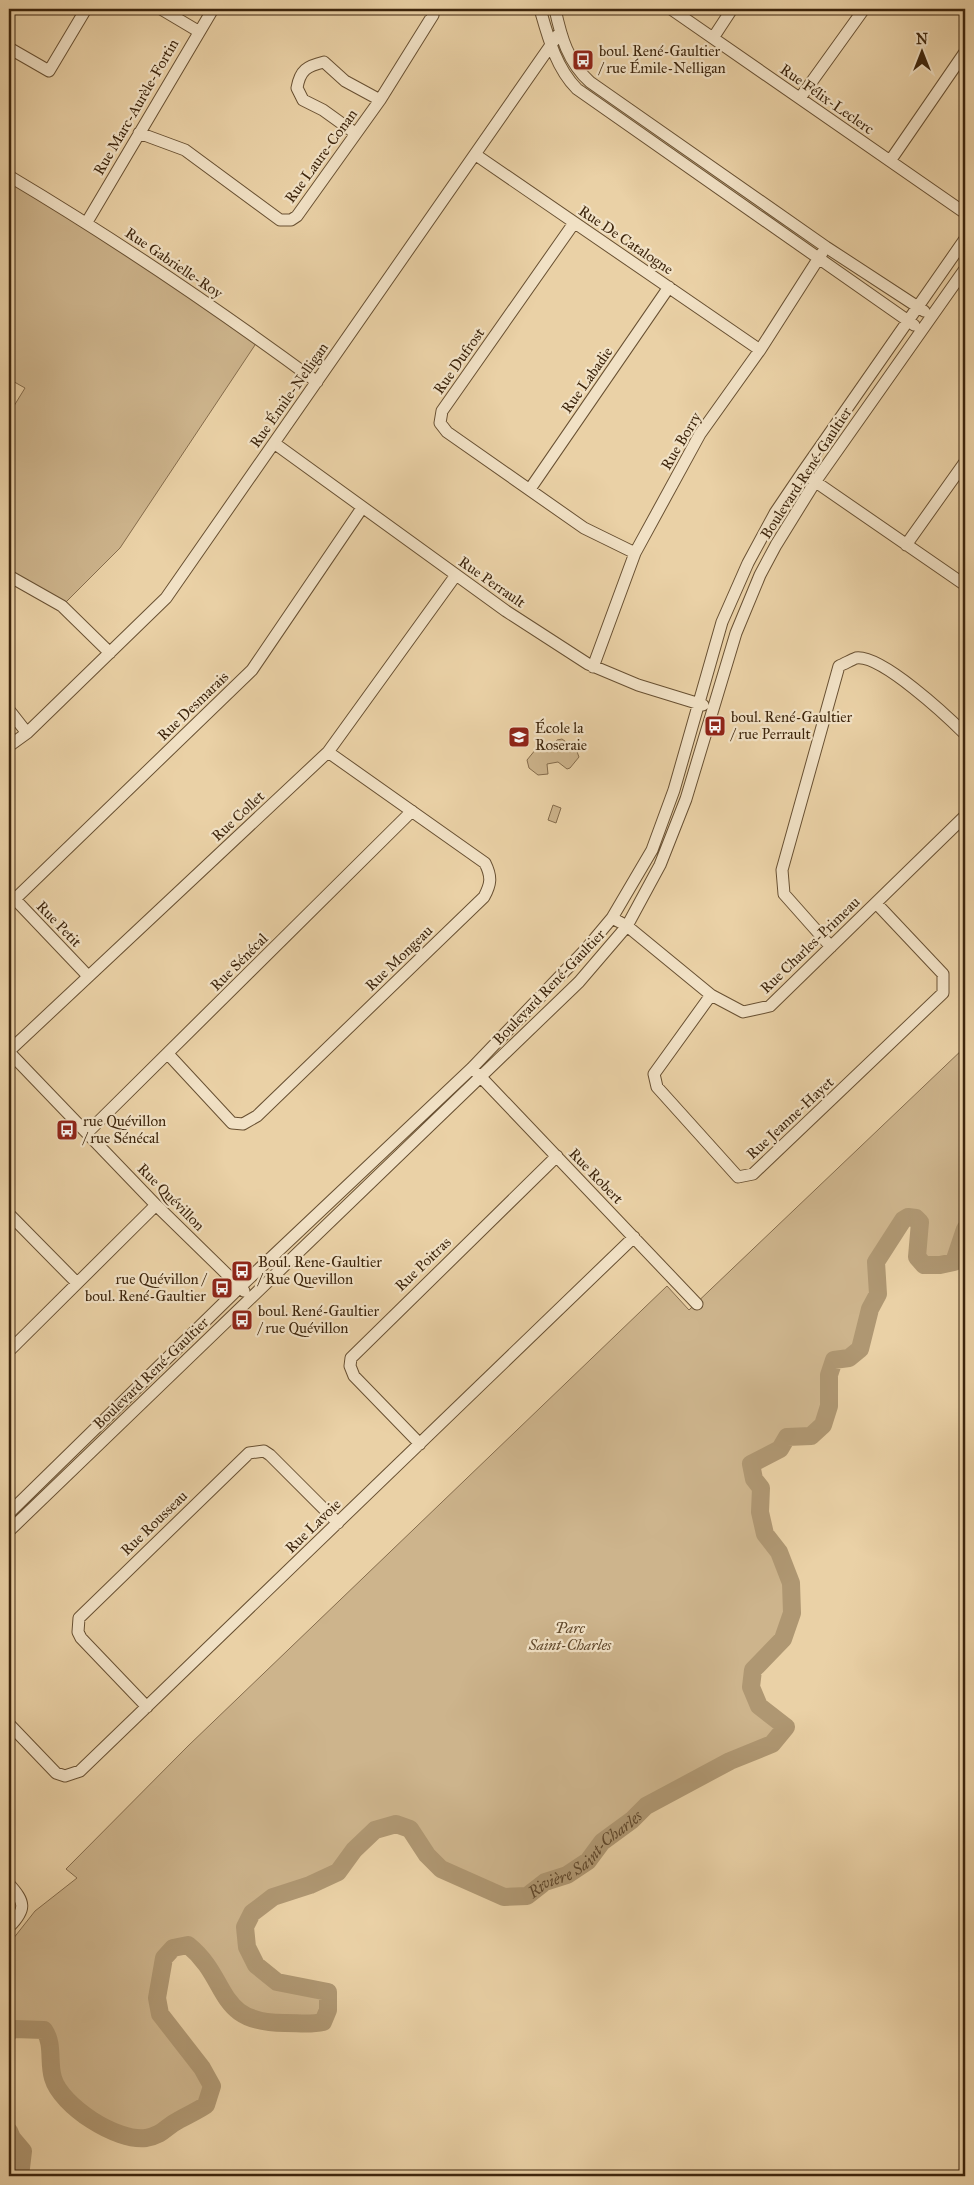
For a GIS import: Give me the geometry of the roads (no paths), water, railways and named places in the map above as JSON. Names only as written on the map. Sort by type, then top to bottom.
[{"type":"street","points":[[9,48],[49,71],[86,9]]},
{"type":"street","points":[[161,9],[198,31]]},
{"type":"street","name":"Rue Marc-Aurèle-Fortin","points":[[87,222],[198,31],[213,9]]},
{"type":"street","name":"Rue Laure-Conan","points":[[139,133],[185,150],[280,220],[291,220],[297,216],[380,100],[433,14],[429,9]]},
{"type":"street","points":[[540,9],[551,44],[562,70],[577,89],[921,331]]},
{"type":"street","points":[[555,9],[560,32],[570,58],[578,72],[590,82],[826,247],[932,317]]},
{"type":"street","name":"Rue Félix-Leclerc","points":[[671,9],[965,213]]},
{"type":"street","points":[[713,38],[732,9]]},
{"type":"street","points":[[800,98],[864,9]]},
{"type":"street","name":"Rue Émile-Nelligan","points":[[9,746],[27,733],[166,598],[560,32]]},
{"type":"street","points":[[890,161],[965,52]]},
{"type":"street","points":[[355,133],[323,110],[303,100],[297,88],[299,75],[309,65],[324,62],[345,81],[380,100]]},
{"type":"street","name":"Rue De Catalogne","points":[[476,155],[760,350]]},
{"type":"street","name":"Rue Gabrielle-Roy","points":[[9,176],[87,222],[259,339],[317,382]]},
{"type":"street","name":"Rue Dufrost","points":[[574,223],[442,411],[440,423],[447,432],[584,528],[635,552]]},
{"type":"street","name":"Boulevard René-Gaultier","points":[[9,1513],[240,1287],[472,1068],[586,950],[612,918],[652,850],[674,790],[697,703],[722,622],[748,563],[775,513],[919,308],[965,239]]},
{"type":"street","name":"Rue Borry","points":[[593,667],[635,552],[700,434],[760,350],[826,247]]},
{"type":"street","name":"Boulevard René-Gaultier","points":[[9,1531],[580,982],[627,926],[664,855],[686,799],[736,633],[760,575],[794,513],[965,269]]},
{"type":"street","name":"Rue Labadie","points":[[530,489],[669,287]]},
{"type":"street","name":"Rue Perrault","points":[[274,443],[506,611],[593,667],[638,685],[713,708]]},
{"type":"street","points":[[906,545],[965,462]]},
{"type":"street","points":[[802,473],[965,585]]},
{"type":"street","name":"Rue Desmarais","points":[[12,896],[252,670],[362,508]]},
{"type":"street","name":"Rue Collet","points":[[9,1051],[328,752],[456,575]]},
{"type":"street","points":[[9,576],[62,606],[110,653]]},
{"type":"street","points":[[831,947],[784,894],[782,870],[839,666],[858,658],[882,664],[946,715],[965,734]]},
{"type":"street","points":[[9,710],[27,733]]},
{"type":"street","name":"Rue Mongeau","points":[[168,1054],[232,1123],[243,1124],[257,1116],[484,898],[490,885],[491,874],[485,863],[328,752]]},
{"type":"street","name":"Rue Sénécal","points":[[87,1133],[412,811]]},
{"type":"street","points":[[961,820],[965,834]]},
{"type":"street","name":"Rue Charles-Primeau","points":[[612,918],[627,926],[711,995],[743,1012],[770,1006],[961,820]]},
{"type":"street","name":"Rue Petit","points":[[12,896],[88,976]]},
{"type":"street","name":"Rue Jeanne-Hayet","points":[[711,995],[654,1074],[657,1087],[738,1177],[753,1174],[943,994],[943,974],[876,903]]},
{"type":"street","name":"Rue Quévillon","points":[[9,1051],[156,1205],[250,1298]]},
{"type":"street","name":"Rue Robert","points":[[472,1068],[697,1304]]},
{"type":"street","name":"Rue Poitras","points":[[420,1444],[354,1376],[350,1366],[351,1358],[556,1156]]},
{"type":"street","points":[[9,1351],[156,1205]]},
{"type":"street","points":[[9,1214],[77,1283]]},
{"type":"street","name":"Rue Lavoie","points":[[9,1724],[56,1773],[73,1775],[80,1772],[634,1238]]},
{"type":"street","name":"Rue Rousseau","points":[[147,1707],[81,1638],[77,1624],[81,1614],[249,1453],[264,1451],[338,1523]]},
{"type":"street","points":[[9,1884],[19,1896],[23,1909],[21,1914],[9,1926]]},
{"type":"waterway","name":"Rivière Saint-Charles","points":[[9,2032],[14,2029],[44,2030],[49,2041],[53,2078],[58,2089],[78,2110],[92,2120],[120,2134],[134,2138],[152,2136],[206,2105],[212,2086],[202,2068],[160,2014],[157,1998],[164,1958],[173,1948],[188,1945],[202,1958],[234,2008],[246,2016],[262,2021],[285,2023],[309,2024],[323,2022],[328,2010],[328,1992],[277,1982],[256,1965],[247,1947],[245,1927],[252,1913],[273,1897],[310,1885],[338,1872],[354,1850],[375,1830],[396,1824],[410,1829],[427,1855],[441,1869],[504,1897],[527,1896],[545,1882],[567,1875],[588,1861],[602,1842],[632,1820],[646,1806],[730,1761],[772,1744],[786,1727],[759,1706],[751,1687],[753,1670],[783,1639],[792,1613],[791,1583],[779,1552],[765,1534],[760,1512],[761,1488],[754,1479],[751,1464],[780,1449],[787,1437],[811,1436],[823,1425],[829,1406],[829,1375],[834,1360],[849,1358],[860,1349],[870,1309],[878,1294],[876,1262],[903,1220],[908,1217],[916,1218],[920,1222],[917,1257],[924,1265],[940,1265],[954,1262],[965,1229]]},
{"type":"waterway","name":"Rivière Saint-Charles","points":[[9,2131],[12,2138],[23,2151],[21,2168],[9,2174]]},
{"type":"place","name":"boul. René-Gaultier / rue Émile-Nelligan","points":[[583,60]]},
{"type":"place","name":"boul. René-Gaultier / rue Perrault","points":[[715,726]]},
{"type":"place","name":"École la Roseraie","points":[[519,737]]},
{"type":"place","name":"rue Quévillon / rue Sénécal","points":[[67,1130]]},
{"type":"place","name":"Boul. Rene-Gaultier / Rue Quevillon","points":[[242,1271]]},
{"type":"place","name":"rue Quévillon / boul. René-Gaultier","points":[[222,1288]]},
{"type":"place","name":"boul. René-Gaultier / rue Quévillon","points":[[242,1320]]},
{"type":"park label","name":"Parc Saint-Charles","points":[[570,1636]]}]
